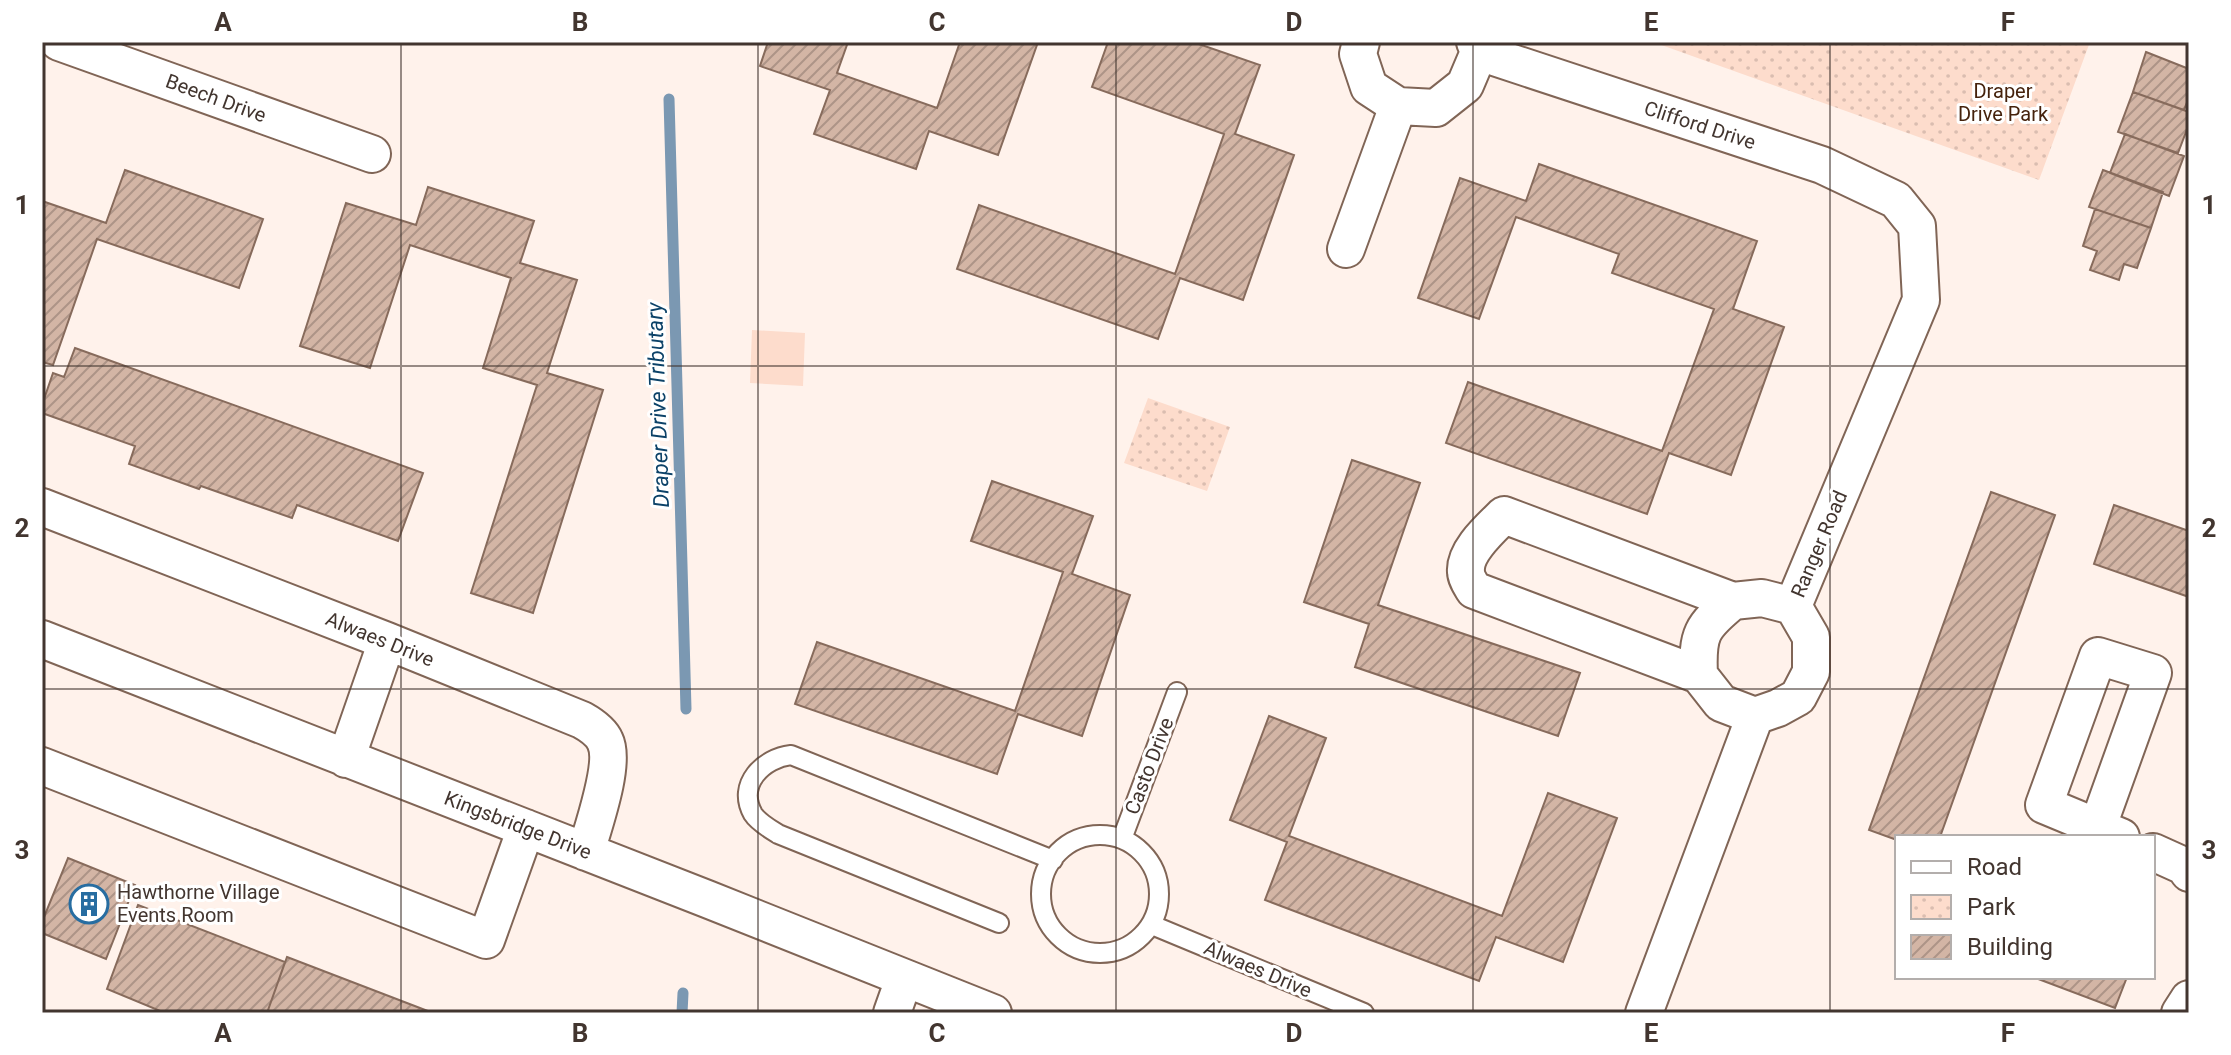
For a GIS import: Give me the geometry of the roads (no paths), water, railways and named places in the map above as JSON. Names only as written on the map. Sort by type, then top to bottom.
[{"type":"street","name":"Beech Drive","points":[[59,42],[372,154]]},
{"type":"street","points":[[1361,42],[1358,54],[1369,87],[1398,106],[1436,108],[1465,85],[1477,47]]},
{"type":"street","name":"Clifford Drive","points":[[1477,47],[1822,165],[1896,200],[1917,226]]},
{"type":"street","points":[[1346,249],[1398,106]]},
{"type":"street","name":"Ranger Road","points":[[1755,716],[1798,697],[1811,672],[1811,637],[1793,606],[1921,300],[1917,226]]},
{"type":"street","name":"Alwaes Drive","points":[[42,507],[387,641],[568,714],[594,728],[605,740],[609,754],[608,770],[586,852]]},
{"type":"street","points":[[1644,1013],[1755,716],[1721,703],[1699,675],[1474,590],[1466,572],[1472,552],[1504,515],[1733,601],[1762,598],[1793,606]]},
{"type":"street","points":[[1699,675],[1697,644],[1711,619],[1733,601]]},
{"type":"street","name":"Kingsbridge Drive","points":[[42,639],[993,1013]]},
{"type":"street","points":[[346,759],[387,641]]},
{"type":"street","points":[[42,766],[486,940],[526,828]]},
{"type":"street","points":[[2155,853],[2184,866],[2189,873]]},
{"type":"street","points":[[892,1013],[904,979]]},
{"type":"street","points":[[2180,1013],[2189,999]]},
{"type":"lane","name":"Casto Drive","points":[[1122,839],[1177,692]]},
{"type":"lane","points":[[999,923],[778,834],[754,815],[747,794],[753,777],[777,757],[791,755],[1053,860]]},
{"type":"lane","points":[[1099,835],[1122,839],[1142,851],[1155,870],[1160,893],[1156,916],[1143,936],[1125,949],[1102,954],[1079,950],[1059,938],[1045,918],[1041,896],[1045,873],[1057,853],[1076,840],[1099,835]]},
{"type":"lane","name":"Alwaes Drive","points":[[1152,925],[1364,1013]]},
{"type":"waterway","name":"Draper Drive Tributary","points":[[669,99],[686,709]]},
{"type":"waterway","name":"Draper Drive Tributary","points":[[682,1013],[683,993]]},
{"type":"place","name":"Hawthorne Village Events Room","points":[[89,904]]},
{"type":"park label","name":"Draper Drive Park","points":[[2003,102]]}]
